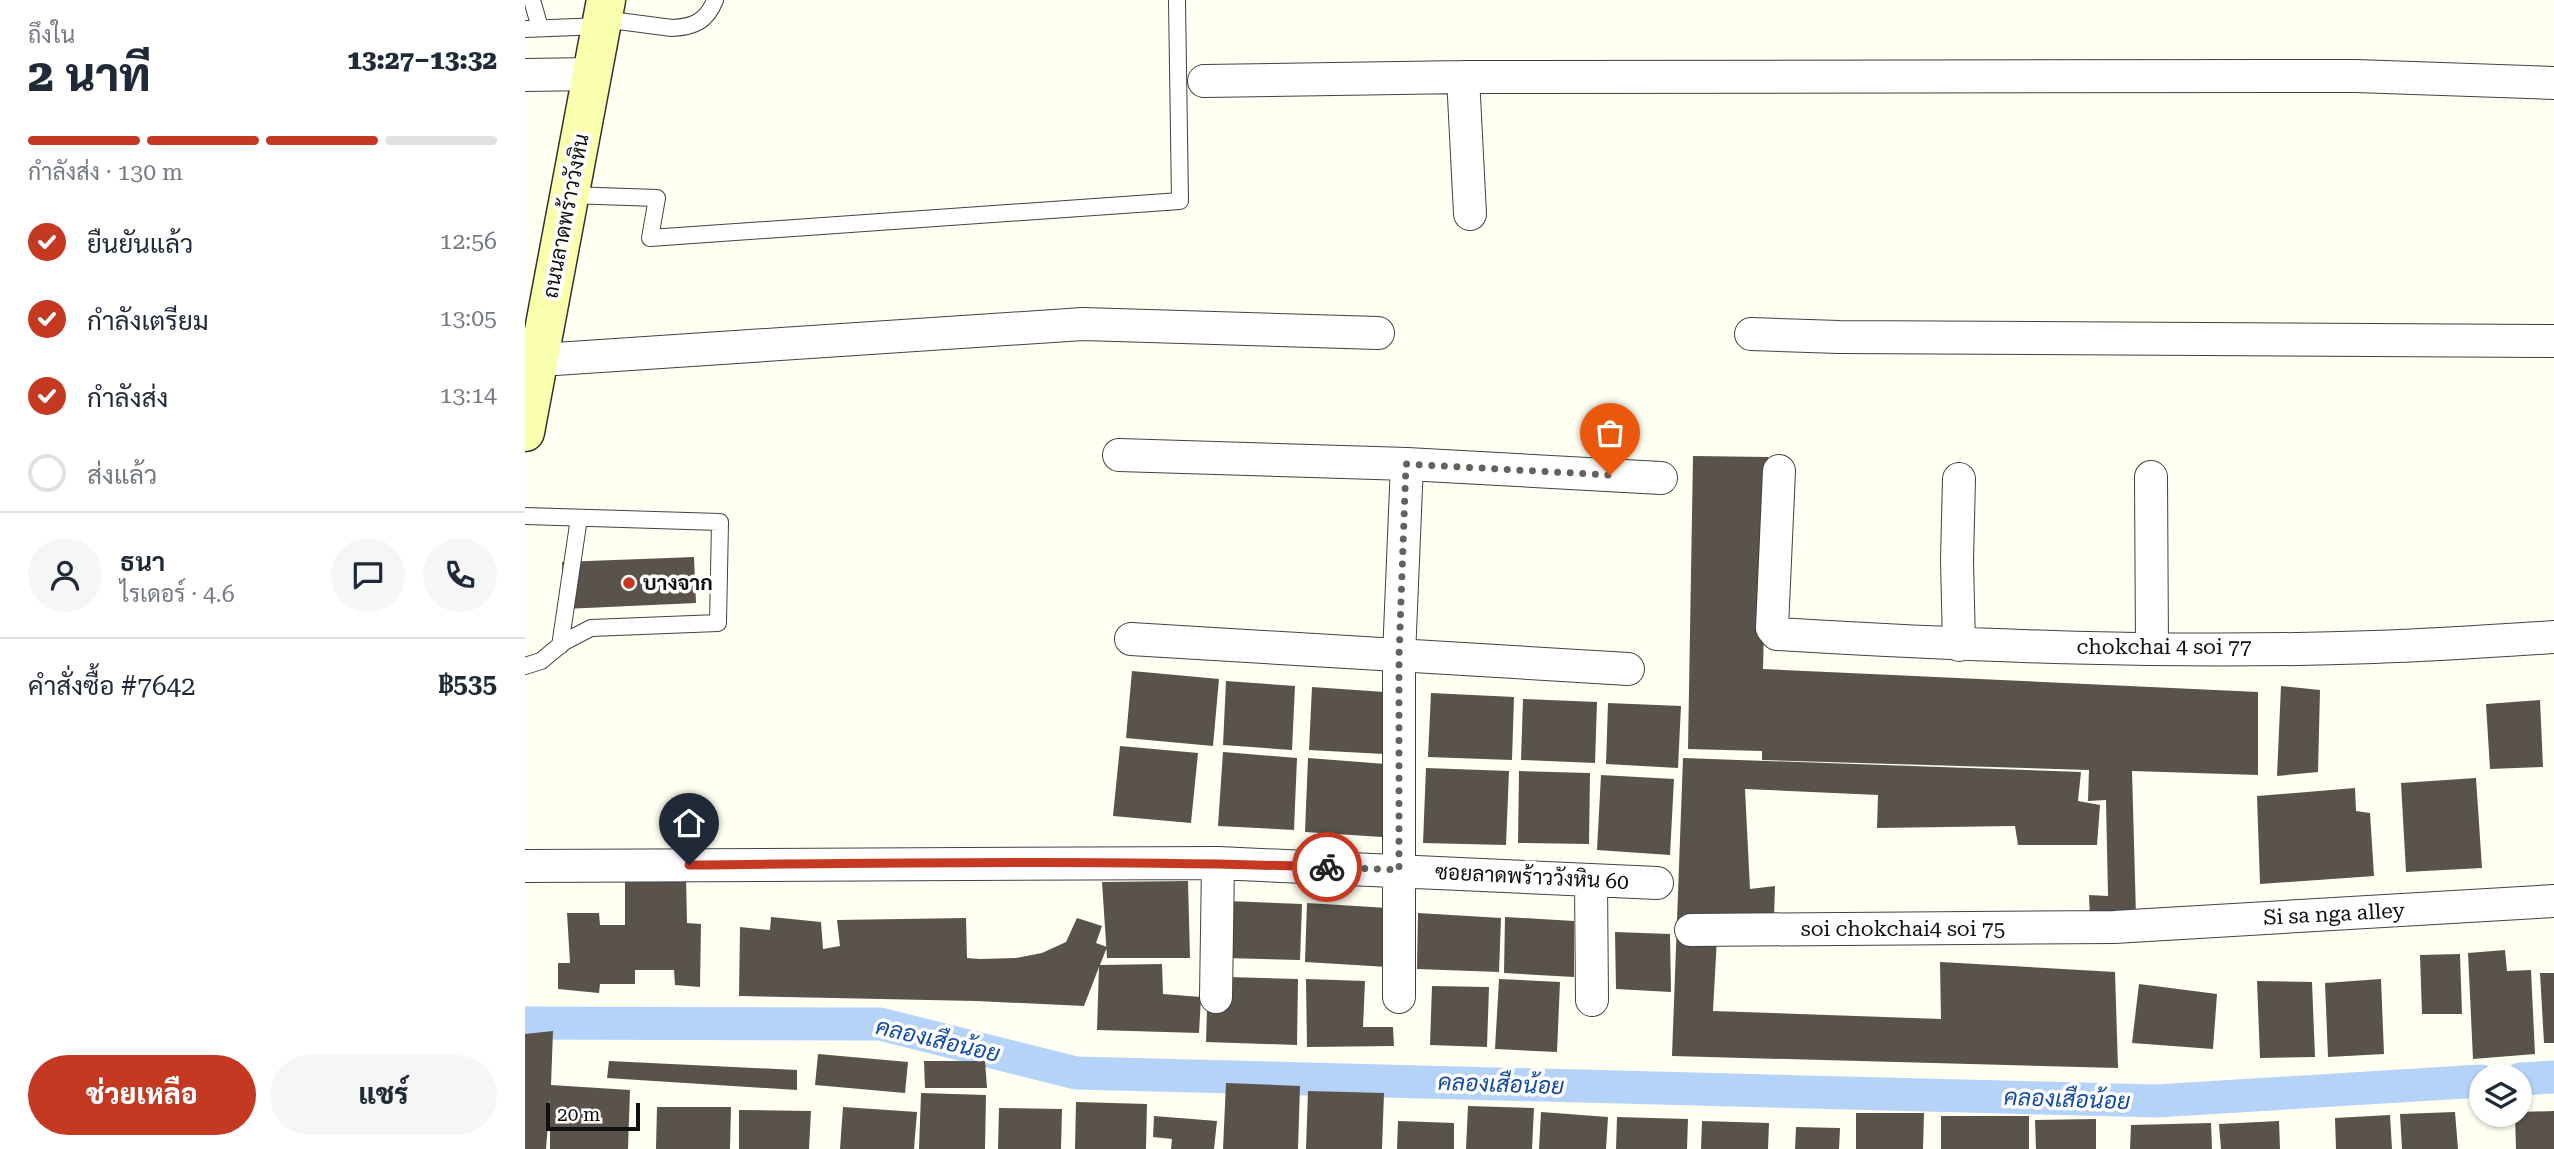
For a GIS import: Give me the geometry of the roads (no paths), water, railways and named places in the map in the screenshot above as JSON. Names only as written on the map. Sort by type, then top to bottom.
[{"type":"main road","name":"ถนนลาดพร้าววังหิน","points":[[525,432],[532,360],[569,195],[603,15]]},
{"type":"street","points":[[525,75],[592,74]]},
{"type":"street","points":[[1204,81],[1463,77],[2356,76],[2554,83]]},
{"type":"street","points":[[1463,77],[1470,214]]},
{"type":"street","points":[[532,360],[1083,324],[1378,333]]},
{"type":"street","points":[[1751,334],[1839,337],[2554,341]]},
{"type":"street","points":[[1119,455],[1406,464],[1661,478]]},
{"type":"street","points":[[1399,997],[1399,656],[1406,464]]},
{"type":"street","name":"chokchai 4 soi 77","points":[[1779,471],[1772,628],[1774,633],[1959,645],[2152,648],[2373,647],[2554,637]]},
{"type":"street","points":[[2151,477],[2152,648]]},
{"type":"street","points":[[1959,479],[1959,645]]},
{"type":"street","points":[[1131,639],[1628,670]]},
{"type":"street","points":[[1216,997],[1218,863]]},
{"type":"street","name":"ซอยลาดพร้าววังหิน 60","points":[[525,866],[1218,863],[1657,883]]},
{"type":"street","points":[[1591,881],[1591,1000]]},
{"type":"street","name":"Si sa nga alley","points":[[2114,927],[2554,901]]},
{"type":"street","name":"soi chokchai4 soi 75","points":[[1691,930],[2114,927]]},
{"type":"lane","points":[[532,0],[532,29],[603,15],[682,28],[709,14],[715,0]]},
{"type":"lane","points":[[569,195],[657,198],[650,238],[1180,201],[1177,0]]},
{"type":"lane","points":[[525,516],[720,522],[718,623],[591,628],[541,661],[525,666]]},
{"type":"lane","points":[[560,646],[579,518]]},
{"type":"waterway","name":"คลองเสือน้อย","points":[[525,1023],[880,1024],[1076,1073],[2156,1101],[2469,1082]]},
{"type":"waterway","name":"คลองเสือน้อย","points":[[2532,1078],[2554,1077]]},
{"type":"place","name":"บางจาก","points":[[629,583]]}]
